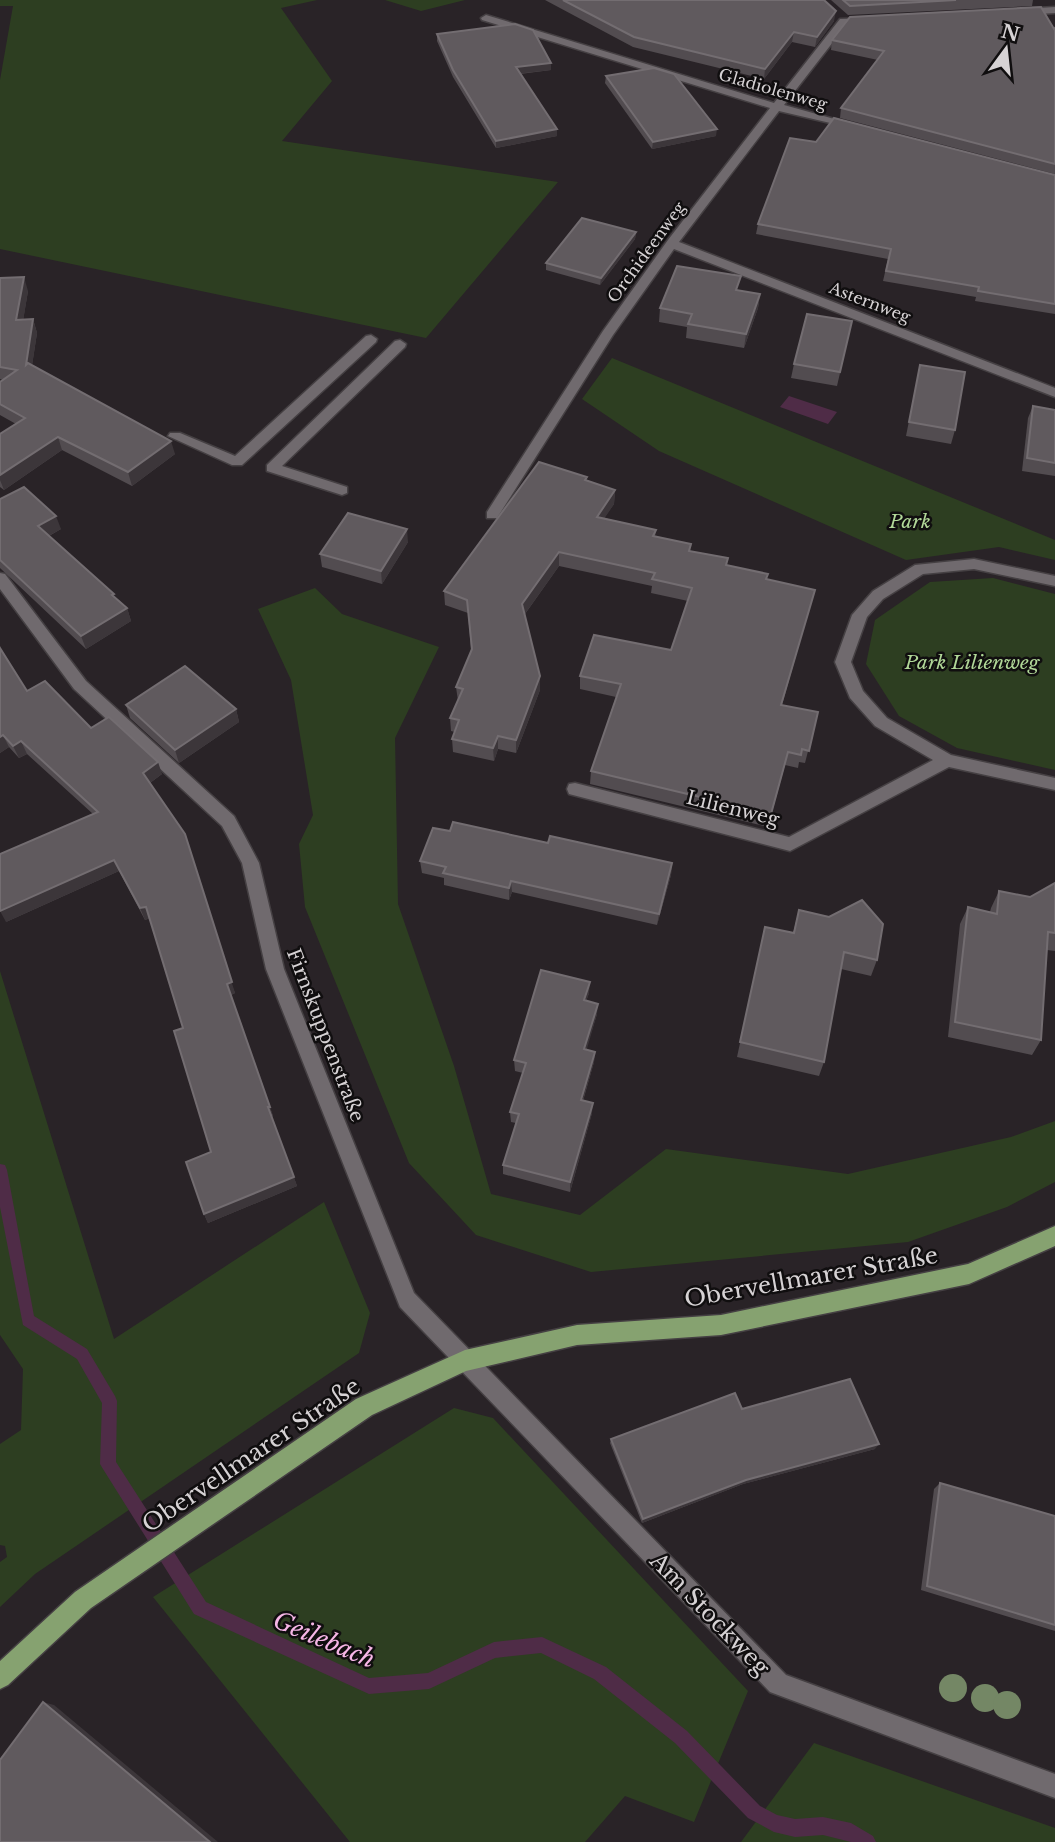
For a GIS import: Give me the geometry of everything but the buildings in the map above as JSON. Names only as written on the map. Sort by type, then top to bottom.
[{"type":"main road","name":"Obervellmarer Straße","points":[[0,1677],[83,1600],[364,1407],[466,1362],[577,1335],[720,1325],[969,1274],[1055,1236]]},
{"type":"street","points":[[1002,13],[1055,10]]},
{"type":"street","name":"Orchideenweg","points":[[492,515],[577,379],[840,17],[884,19]]},
{"type":"street","name":"Gladiolenweg","points":[[486,18],[777,107],[869,132]]},
{"type":"street","name":"Asternweg","points":[[673,244],[1055,393]]},
{"type":"street","points":[[175,436],[237,462],[371,339]]},
{"type":"street","points":[[342,490],[272,468],[400,344]]},
{"type":"street","points":[[1055,581],[974,564],[920,569],[878,595],[860,615],[843,662],[856,694],[881,723],[947,760],[1055,784]]},
{"type":"street","name":"Firnskuppenstraße","points":[[0,578],[80,685],[228,821],[250,863],[275,969],[407,1300],[466,1362]]},
{"type":"street","name":"Lilienweg","points":[[575,789],[790,845],[947,760]]},
{"type":"street","name":"Am Stockweg","points":[[466,1362],[778,1684],[1055,1786]]},
{"type":"green space","points":[[0,0],[317,0],[281,8],[332,81],[282,141],[558,182],[426,338],[0,249],[0,80],[13,6],[0,6]]},
{"type":"green space","points":[[385,0],[465,0],[421,11]]},
{"type":"green space","name":"Park","points":[[612,358],[1055,540],[1055,560],[999,547],[906,560],[659,451],[582,399]]},
{"type":"green space","name":"Park Lilienweg","points":[[993,578],[1055,594],[1055,770],[957,748],[899,716],[866,664],[875,620],[930,582]]},
{"type":"green space","points":[[315,588],[342,614],[439,647],[395,738],[398,904],[454,1066],[491,1194],[580,1215],[666,1149],[848,1174],[1011,1137],[1055,1121],[1055,1182],[1007,1207],[908,1242],[591,1272],[476,1235],[409,1163],[305,907],[299,844],[313,815],[291,680],[258,609]]},
{"type":"green space","points":[[0,971],[114,1339],[324,1202],[370,1313],[359,1353],[35,1574],[0,1607],[0,1562],[7,1557],[5,1546],[0,1545],[0,1444],[21,1430],[23,1369],[0,1335]]},
{"type":"green space","points":[[454,1408],[493,1418],[748,1691],[694,1822],[625,1796],[585,1842],[350,1842],[153,1597]]},
{"type":"green space","points":[[814,1743],[1055,1828],[1055,1842],[741,1842]]},
{"type":"shaded area","points":[[789,396],[837,412],[828,424],[780,407]]},
{"type":"waterway","name":"Geilebach","points":[[0,1170],[28,1320],[82,1354],[110,1401],[108,1464],[200,1608],[369,1686],[429,1681],[494,1650],[542,1645],[600,1673],[681,1737],[754,1812],[774,1823],[795,1828],[823,1826],[851,1832],[867,1842]]}]
